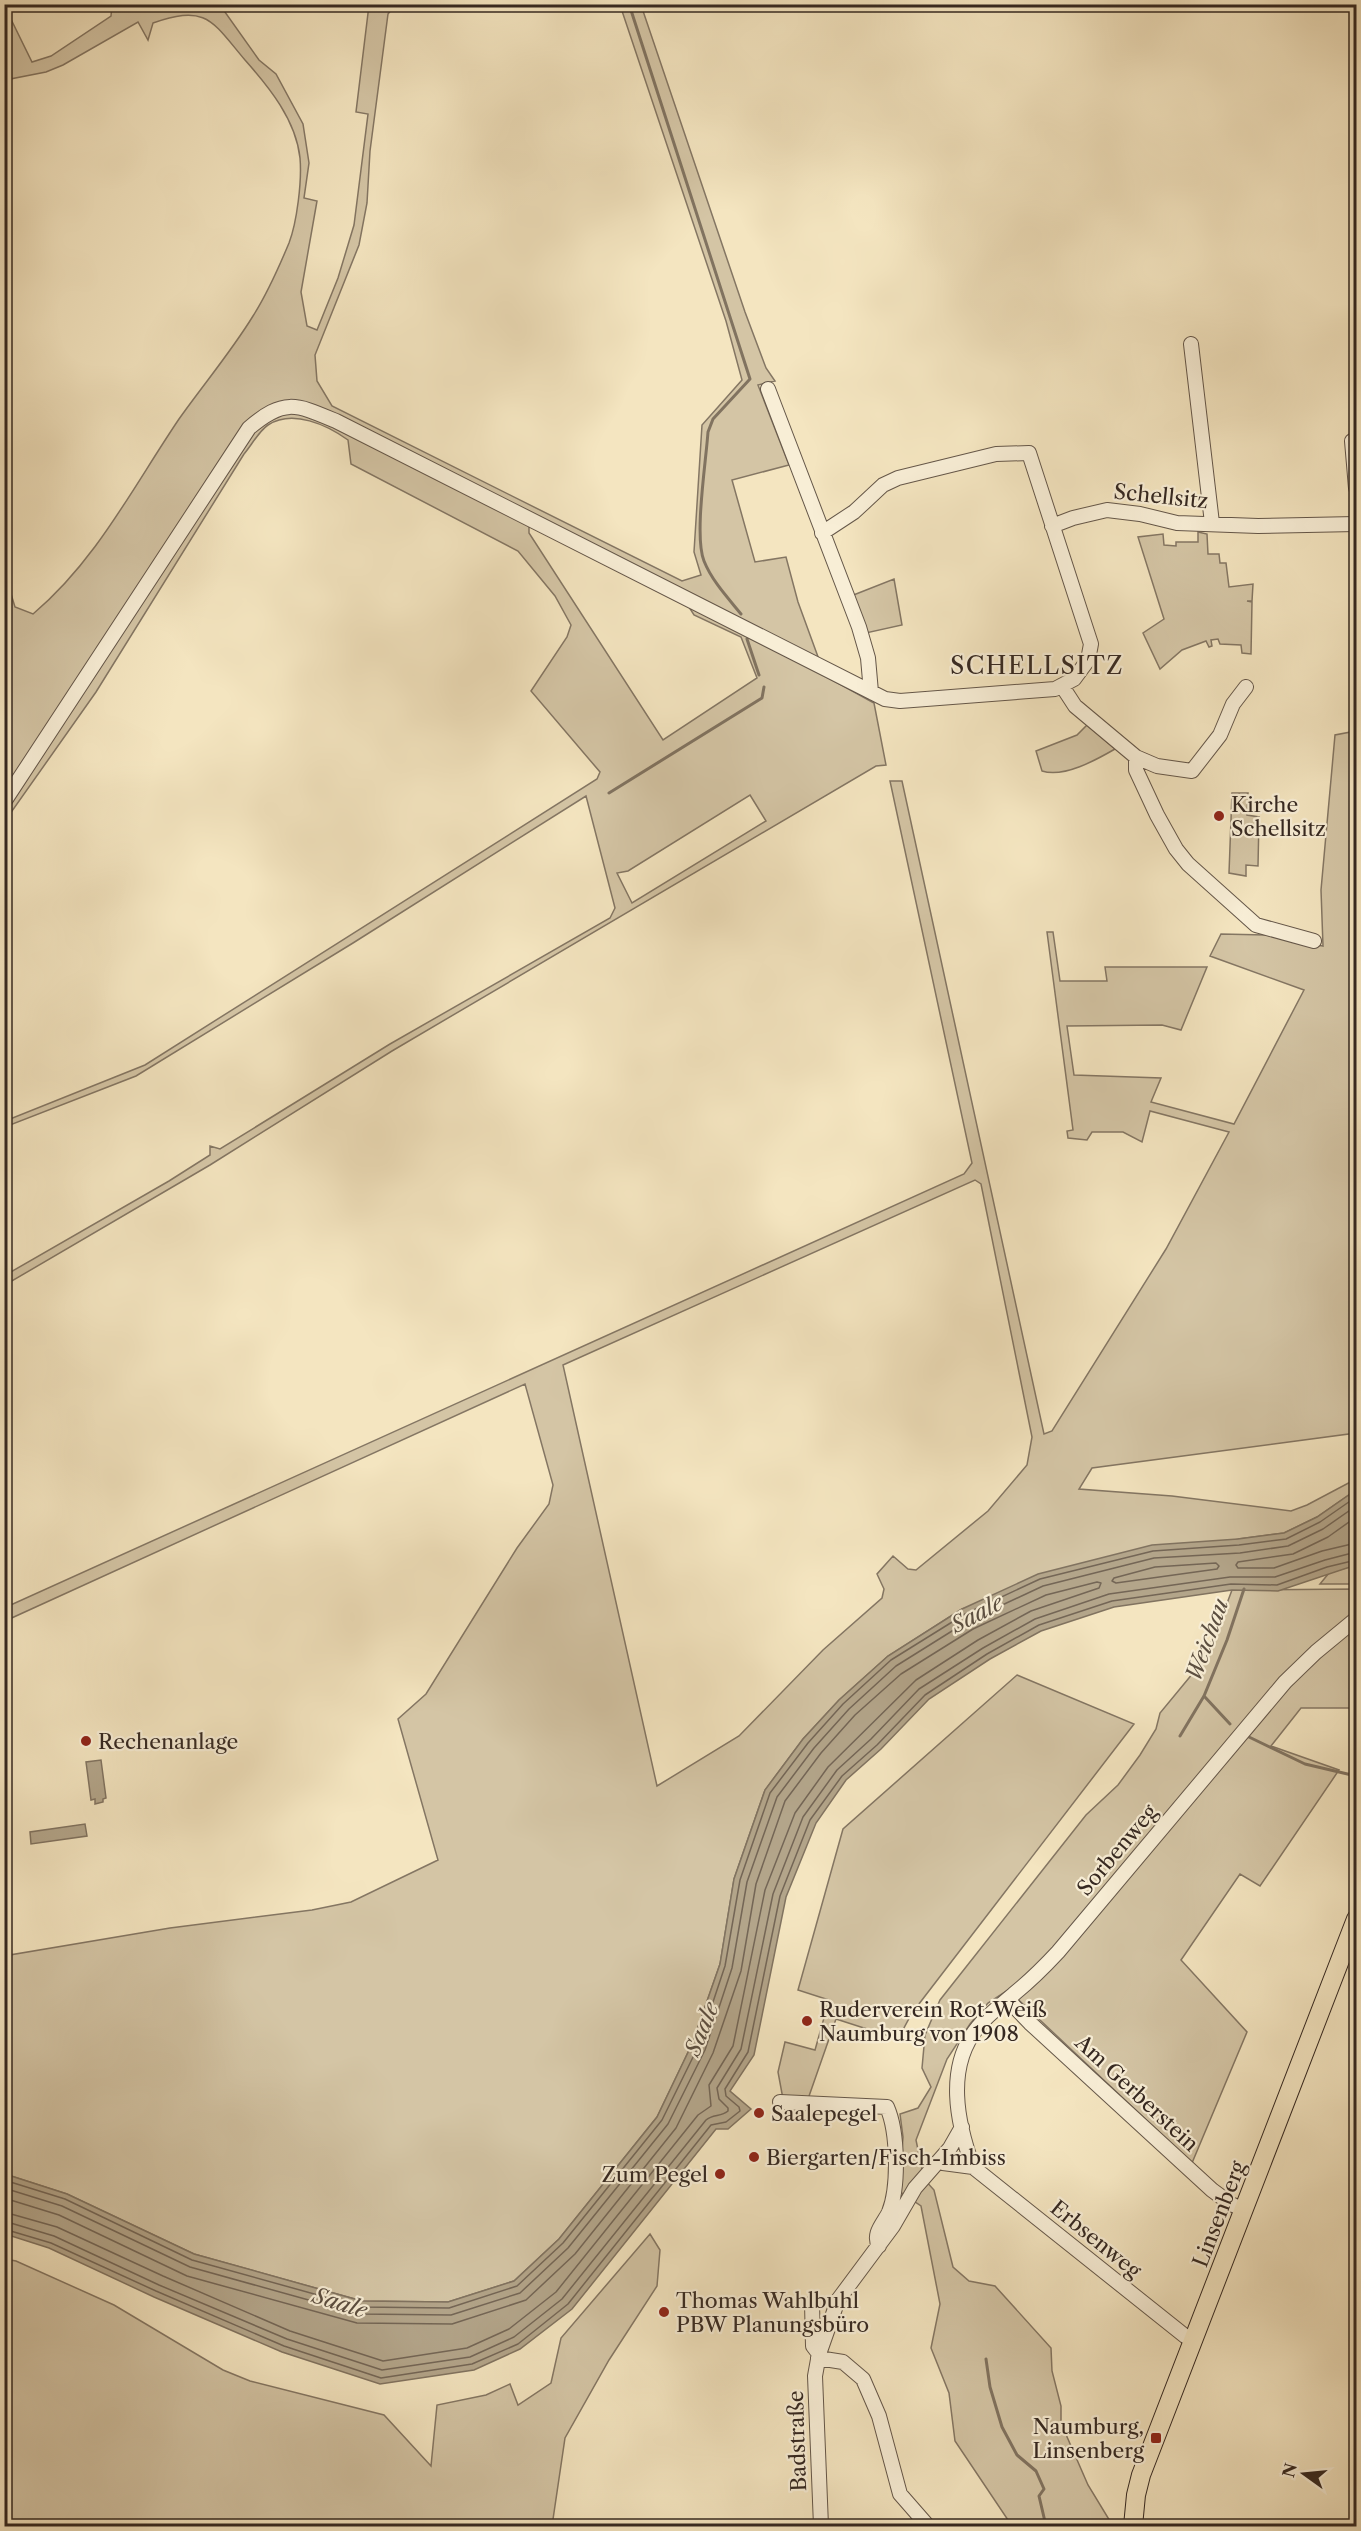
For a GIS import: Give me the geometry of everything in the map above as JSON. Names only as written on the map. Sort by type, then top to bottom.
[{"type":"main road","name":"Linsenberg","points":[[1133,2526],[1136,2495],[1141,2475],[1356,1919]]},
{"type":"street","points":[[1191,344],[1212,524]]},
{"type":"street","points":[[768,389],[859,627],[868,658],[871,692]]},
{"type":"street","points":[[4,802],[249,428],[268,412],[287,407],[302,406],[336,421],[885,699],[900,701],[1049,691],[1074,679],[1088,660],[1091,644],[1029,453],[996,454],[898,478],[883,485],[854,512],[822,533]]},
{"type":"street","points":[[1352,441],[1356,488]]},
{"type":"street","name":"Schellsitz","points":[[1052,526],[1107,510],[1140,514],[1177,523],[1257,526],[1356,524]]},
{"type":"street","points":[[1062,686],[1075,706],[1136,757],[1157,766],[1192,771],[1220,735],[1233,704],[1246,687]]},
{"type":"street","points":[[1136,757],[1136,770],[1157,815],[1176,849],[1188,864],[1256,925],[1314,941]]},
{"type":"street","name":"Sorbenweg","points":[[973,2167],[962,2127],[956,2086],[963,2052],[978,2026],[1058,1952],[1285,1682],[1356,1619]]},
{"type":"street","name":"Am Gerberstein","points":[[1008,2000],[1193,2174],[1226,2201],[1244,2210]]},
{"type":"street","name":"Badstraße","points":[[780,2102],[887,2107],[895,2132],[893,2195],[888,2213],[876,2238],[879,2246],[838,2300],[818,2356],[815,2390],[822,2526]]},
{"type":"street","points":[[879,2246],[915,2188],[950,2148],[962,2127]]},
{"type":"street","points":[[940,2160],[943,2163],[973,2167]]},
{"type":"street","name":"Erbsenweg","points":[[973,2167],[1185,2337],[1194,2341]]},
{"type":"street","name":"Badstraße","points":[[812,2302],[813,2346],[818,2356]]},
{"type":"street","points":[[818,2356],[843,2362],[863,2379],[874,2403],[900,2494],[928,2526]]},
{"type":"shaded area","points":[[112,5],[220,5],[259,60],[276,74],[303,124],[309,163],[304,198],[317,201],[301,292],[307,326],[317,330],[338,278],[354,225],[368,114],[356,112],[369,5],[395,5],[388,14],[370,151],[367,203],[359,245],[315,355],[317,381],[332,406],[682,581],[701,575],[694,552],[702,425],[742,380],[726,321],[620,5],[641,5],[745,312],[766,368],[775,381],[758,385],[789,465],[732,480],[755,562],[786,557],[798,602],[825,676],[874,703],[886,765],[876,766],[392,1051],[210,1165],[5,1285],[5,1259],[9,1273],[169,1181],[210,1155],[210,1146],[220,1149],[390,1044],[610,918],[615,908],[586,796],[136,1076],[5,1127],[5,1121],[145,1065],[597,779],[600,772],[531,691],[567,637],[571,625],[555,596],[518,551],[351,464],[348,440],[340,434],[320,424],[288,418],[268,425],[244,454],[96,692],[5,821],[4,527],[10,546],[7,581],[15,607],[33,614],[76,571],[95,547],[179,419],[258,308],[289,243],[298,201],[300,158],[287,117],[263,81],[216,26],[207,20],[186,15],[153,23],[148,40],[138,22],[63,65],[46,72],[5,80],[5,7],[32,62],[51,56],[111,16]],"holes":[[[529,526],[689,607],[694,615],[741,637],[757,678],[663,740],[529,533]],[[750,795],[766,821],[632,903],[617,873],[628,871]]]},
{"type":"shaded area","points":[[1198,532],[1207,534],[1208,554],[1219,554],[1220,563],[1226,563],[1229,587],[1253,584],[1252,601],[1247,601],[1252,602],[1251,654],[1242,653],[1241,645],[1220,644],[1218,639],[1211,640],[1212,646],[1209,647],[1206,641],[1182,650],[1160,669],[1143,633],[1164,619],[1138,537],[1163,534],[1164,545],[1176,546],[1176,542],[1198,542]]},
{"type":"shaded area","points":[[894,579],[902,625],[866,633],[851,596]]},
{"type":"shaded area","points":[[1087,725],[1115,749],[1070,770],[1051,773],[1042,771],[1036,751],[1077,735]]},
{"type":"shaded area","points":[[1356,731],[1356,1433],[1092,1468],[1079,1489],[1172,1496],[1291,1511],[1356,1479],[1356,1490],[1317,1517],[1284,1533],[1238,1539],[962,1609],[888,1656],[839,1700],[803,1739],[765,1790],[734,1879],[720,1964],[692,2044],[657,2117],[559,2239],[514,2281],[448,2302],[362,2301],[194,2254],[67,2194],[5,2174],[4,1956],[170,1928],[312,1910],[351,1902],[438,1860],[398,1719],[426,1694],[517,1548],[549,1504],[553,1485],[525,1384],[5,1621],[4,1608],[964,1174],[972,1163],[890,781],[902,781],[1044,1434],[1052,1431],[1166,1249],[1229,1132],[1150,1111],[1142,1142],[1123,1132],[1092,1132],[1087,1140],[1068,1138],[1067,1131],[1073,1130],[1047,932],[1053,932],[1060,981],[1107,981],[1105,967],[1207,967],[1181,1030],[1162,1025],[1067,1026],[1074,1075],[1161,1078],[1151,1102],[1234,1124],[1304,990],[1210,956],[1221,934],[1266,935],[1323,946],[1321,890],[1335,735]],"holes":[[[975,1180],[981,1184],[1032,1437],[1027,1465],[988,1511],[916,1570],[908,1569],[893,1556],[877,1574],[884,1589],[882,1598],[823,1650],[739,1736],[657,1786],[563,1365]]]},
{"type":"shaded area","points":[[1232,793],[1248,793],[1247,815],[1259,817],[1258,866],[1246,865],[1246,876],[1229,873]]},
{"type":"shaded area","points":[[1356,1565],[1356,1584],[1320,1584],[1329,1573]]},
{"type":"shaded area","points":[[1356,1589],[1356,1708],[1301,1708],[1271,1746],[1339,1770],[1260,1886],[1240,1874],[1181,1960],[1247,2032],[1192,2163],[1008,1990],[988,2003],[970,2024],[947,2059],[916,2140],[924,2179],[934,2190],[953,2267],[969,2281],[995,2286],[1051,2348],[1052,2371],[1061,2406],[1061,2423],[1088,2485],[1113,2526],[1012,2526],[955,2441],[949,2393],[931,2348],[940,2304],[921,2206],[899,2191],[903,2137],[900,2114],[918,2108],[931,2087],[922,2068],[925,2035],[940,2000],[1086,1815],[1118,1785],[1140,1755],[1156,1729],[1160,1713],[1198,1667],[1217,1630],[1232,1590]]},
{"type":"shaded area","points":[[1017,1675],[1134,1724],[912,2013],[898,2039],[836,2019],[808,2099],[783,2099],[778,2072],[785,2042],[815,2050],[829,2000],[798,1990],[843,1829]]},
{"type":"shaded area","points":[[650,2234],[660,2250],[657,2286],[609,2360],[565,2438],[552,2526],[5,2526],[5,2259],[16,2261],[114,2305],[223,2370],[250,2381],[384,2415],[431,2466],[437,2405],[486,2395],[510,2384],[518,2405],[551,2383],[561,2338]]},
{"type":"water","name":"Saale","points":[[1356,1490],[1356,1565],[1278,1591],[1232,1590],[1114,1607],[1041,1631],[990,1659],[929,1699],[881,1749],[846,1780],[816,1823],[786,1897],[754,2055],[730,2091],[751,2109],[728,2129],[716,2129],[572,2309],[520,2349],[474,2370],[380,2384],[282,2352],[154,2297],[49,2248],[5,2234],[5,2174],[67,2194],[194,2254],[362,2301],[448,2302],[514,2281],[559,2239],[657,2117],[692,2044],[720,1964],[734,1879],[765,1790],[803,1739],[839,1700],[888,1656],[962,1609],[1038,1574],[1152,1545],[1238,1539],[1284,1533],[1317,1517]]},
{"type":"water","points":[[101,1760],[106,1798],[103,1802],[95,1804],[95,1799],[91,1800],[86,1762]]},
{"type":"water","points":[[85,1824],[87,1836],[31,1844],[30,1832]]},
{"type":"waterway","points":[[629,4],[750,379],[713,419],[708,432],[700,517],[701,550],[704,561],[716,582],[741,614]]},
{"type":"waterway","points":[[747,639],[759,675]]},
{"type":"waterway","points":[[609,793],[762,698],[764,687]]},
{"type":"waterway","name":"Weichau","points":[[1180,1736],[1204,1696],[1227,1640],[1244,1589]]},
{"type":"waterway","name":"Weichau","points":[[1204,1696],[1230,1724]]},
{"type":"waterway","name":"Weichau","points":[[1249,1737],[1305,1764],[1356,1776]]},
{"type":"waterway","points":[[986,2359],[990,2387],[1002,2427],[1017,2455],[1036,2471],[1044,2489],[1039,2496],[1046,2526]]},
{"type":"place","name":"Kirche Schellsitz","points":[[1219,816]]},
{"type":"place","name":"Rechenanlage","points":[[86,1741]]},
{"type":"place","name":"Ruderverein Rot-Weiß Naumburg von 1908","points":[[807,2021]]},
{"type":"place","name":"Saalepegel","points":[[759,2113]]},
{"type":"place","name":"Biergarten/Fisch-Imbiss","points":[[754,2157]]},
{"type":"place","name":"Zum Pegel","points":[[720,2174]]},
{"type":"place","name":"Thomas Wahlbuhl PBW Planungsbüro","points":[[664,2312]]},
{"type":"place","name":"Naumburg, Linsenberg","points":[[1156,2438]]},
{"type":"district","name":"SCHELLSITZ","points":[[1037,665]]}]
